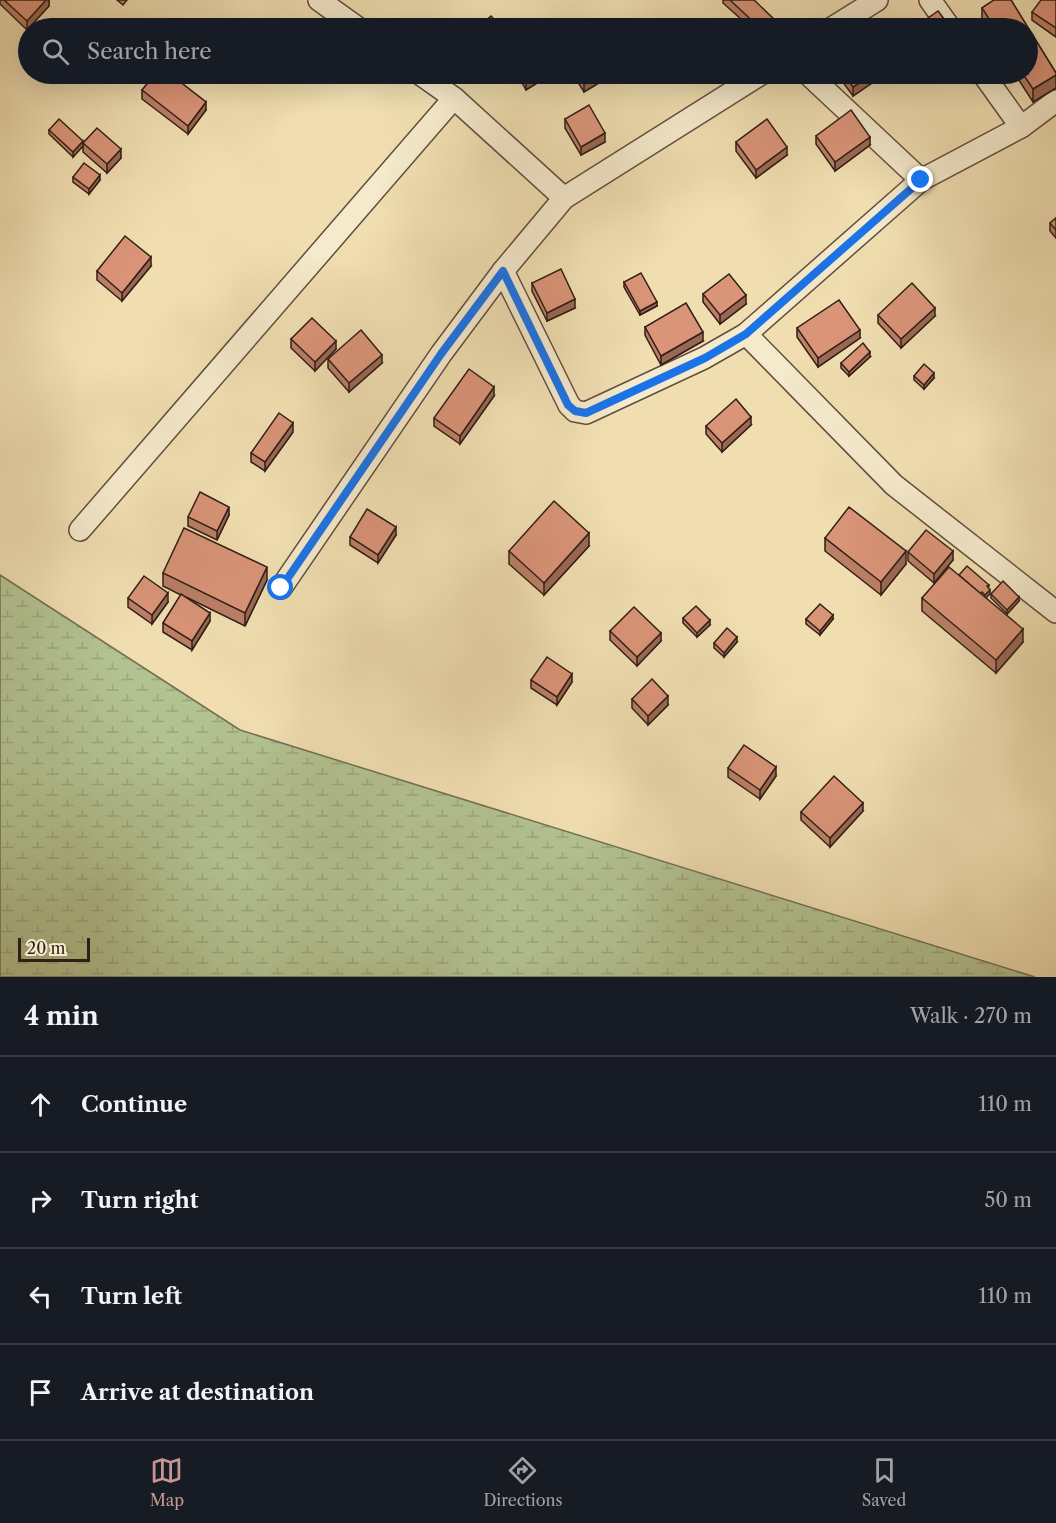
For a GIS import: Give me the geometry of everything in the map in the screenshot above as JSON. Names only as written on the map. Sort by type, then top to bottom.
[{"type":"street","points":[[319,0],[344,18]]},
{"type":"street","points":[[848,18],[877,0]]},
{"type":"street","points":[[930,0],[944,18]]},
{"type":"street","points":[[434,84],[454,98],[564,198]]},
{"type":"street","points":[[281,588],[441,354],[503,271],[564,198],[745,84]]},
{"type":"street","points":[[819,84],[921,180]]},
{"type":"street","points":[[990,84],[1021,127]]},
{"type":"street","points":[[80,530],[454,98]]},
{"type":"street","points":[[503,271],[568,405],[575,411],[586,413],[705,358],[746,334],[921,180],[1021,127],[1056,101]]},
{"type":"street","points":[[746,334],[894,485],[1056,612]]},
{"type":"green space","points":[[0,575],[240,730],[1035,977],[0,977]]},
{"type":"building","points":[[4,0],[46,0],[30,18],[24,18]]},
{"type":"building","points":[[730,0],[754,0],[773,18],[749,18]]},
{"type":"building","points":[[994,0],[1011,0],[1022,18],[988,18],[982,8]]},
{"type":"building","points":[[1041,0],[1056,0],[1056,28],[1032,12]]},
{"type":"building","points":[[938,11],[943,18],[928,18]]},
{"type":"building","points":[[1038,44],[1056,75],[1033,89],[1030,84],[1038,84]]},
{"type":"building","points":[[147,84],[183,84],[206,102],[188,126],[142,90]]},
{"type":"building","points":[[589,105],[605,133],[581,147],[565,119]]},
{"type":"building","points":[[851,110],[870,137],[835,162],[816,136]]},
{"type":"building","points":[[59,119],[83,141],[73,152],[49,130]]},
{"type":"building","points":[[767,119],[787,147],[756,170],[736,142]]},
{"type":"building","points":[[97,128],[121,149],[107,164],[83,143]]},
{"type":"building","points":[[84,163],[100,175],[89,189],[73,177]]},
{"type":"building","points":[[1056,218],[1056,230],[1050,223]]},
{"type":"building","points":[[125,236],[151,257],[122,293],[97,271]]},
{"type":"building","points":[[561,269],[575,299],[547,313],[532,283]]},
{"type":"building","points":[[641,273],[657,302],[640,311],[624,282]]},
{"type":"building","points":[[729,274],[746,295],[720,315],[703,294]]},
{"type":"building","points":[[912,283],[935,308],[901,339],[878,315]]},
{"type":"building","points":[[839,300],[860,330],[818,358],[797,328]]},
{"type":"building","points":[[686,303],[703,332],[661,356],[645,327]]},
{"type":"building","points":[[312,318],[336,341],[315,362],[291,339]]},
{"type":"building","points":[[361,330],[382,355],[349,383],[328,359]]},
{"type":"building","points":[[863,343],[870,352],[849,372],[841,363]]},
{"type":"building","points":[[924,364],[934,373],[924,385],[914,376]]},
{"type":"building","points":[[469,369],[494,387],[460,436],[434,418]]},
{"type":"building","points":[[736,399],[751,417],[722,443],[706,426]]},
{"type":"building","points":[[279,413],[293,423],[265,462],[251,453]]},
{"type":"building","points":[[200,492],[229,507],[217,531],[188,517]]},
{"type":"building","points":[[554,501],[589,533],[544,583],[509,551]]},
{"type":"building","points":[[849,507],[906,551],[881,582],[825,538]]},
{"type":"building","points":[[367,509],[396,527],[378,555],[350,537]]},
{"type":"building","points":[[184,528],[267,567],[245,613],[163,573]]},
{"type":"building","points":[[926,530],[953,551],[934,574],[908,552]]},
{"type":"building","points":[[967,566],[989,585],[987,586],[990,590],[985,595],[959,575]]},
{"type":"building","points":[[949,567],[1023,629],[996,660],[922,598]]},
{"type":"building","points":[[144,576],[168,593],[152,615],[128,598]]},
{"type":"building","points":[[1003,581],[1019,597],[1007,610],[991,594]]},
{"type":"building","points":[[181,594],[210,613],[192,641],[163,623]]},
{"type":"building","points":[[820,604],[833,615],[820,631],[806,619]]},
{"type":"building","points":[[696,606],[710,620],[697,633],[683,618]]},
{"type":"building","points":[[634,607],[661,633],[637,657],[610,631]]},
{"type":"building","points":[[727,628],[737,637],[724,653],[714,643]]},
{"type":"building","points":[[547,657],[572,674],[557,697],[531,680]]},
{"type":"building","points":[[652,679],[668,696],[648,716],[632,699]]},
{"type":"building","points":[[744,745],[776,767],[760,790],[728,768]]},
{"type":"building","points":[[834,776],[863,803],[830,838],[801,812]]},
{"type":"route","points":[[281,588],[441,354],[503,271],[568,405],[575,411],[586,413],[705,358],[746,334],[921,180]]}]
